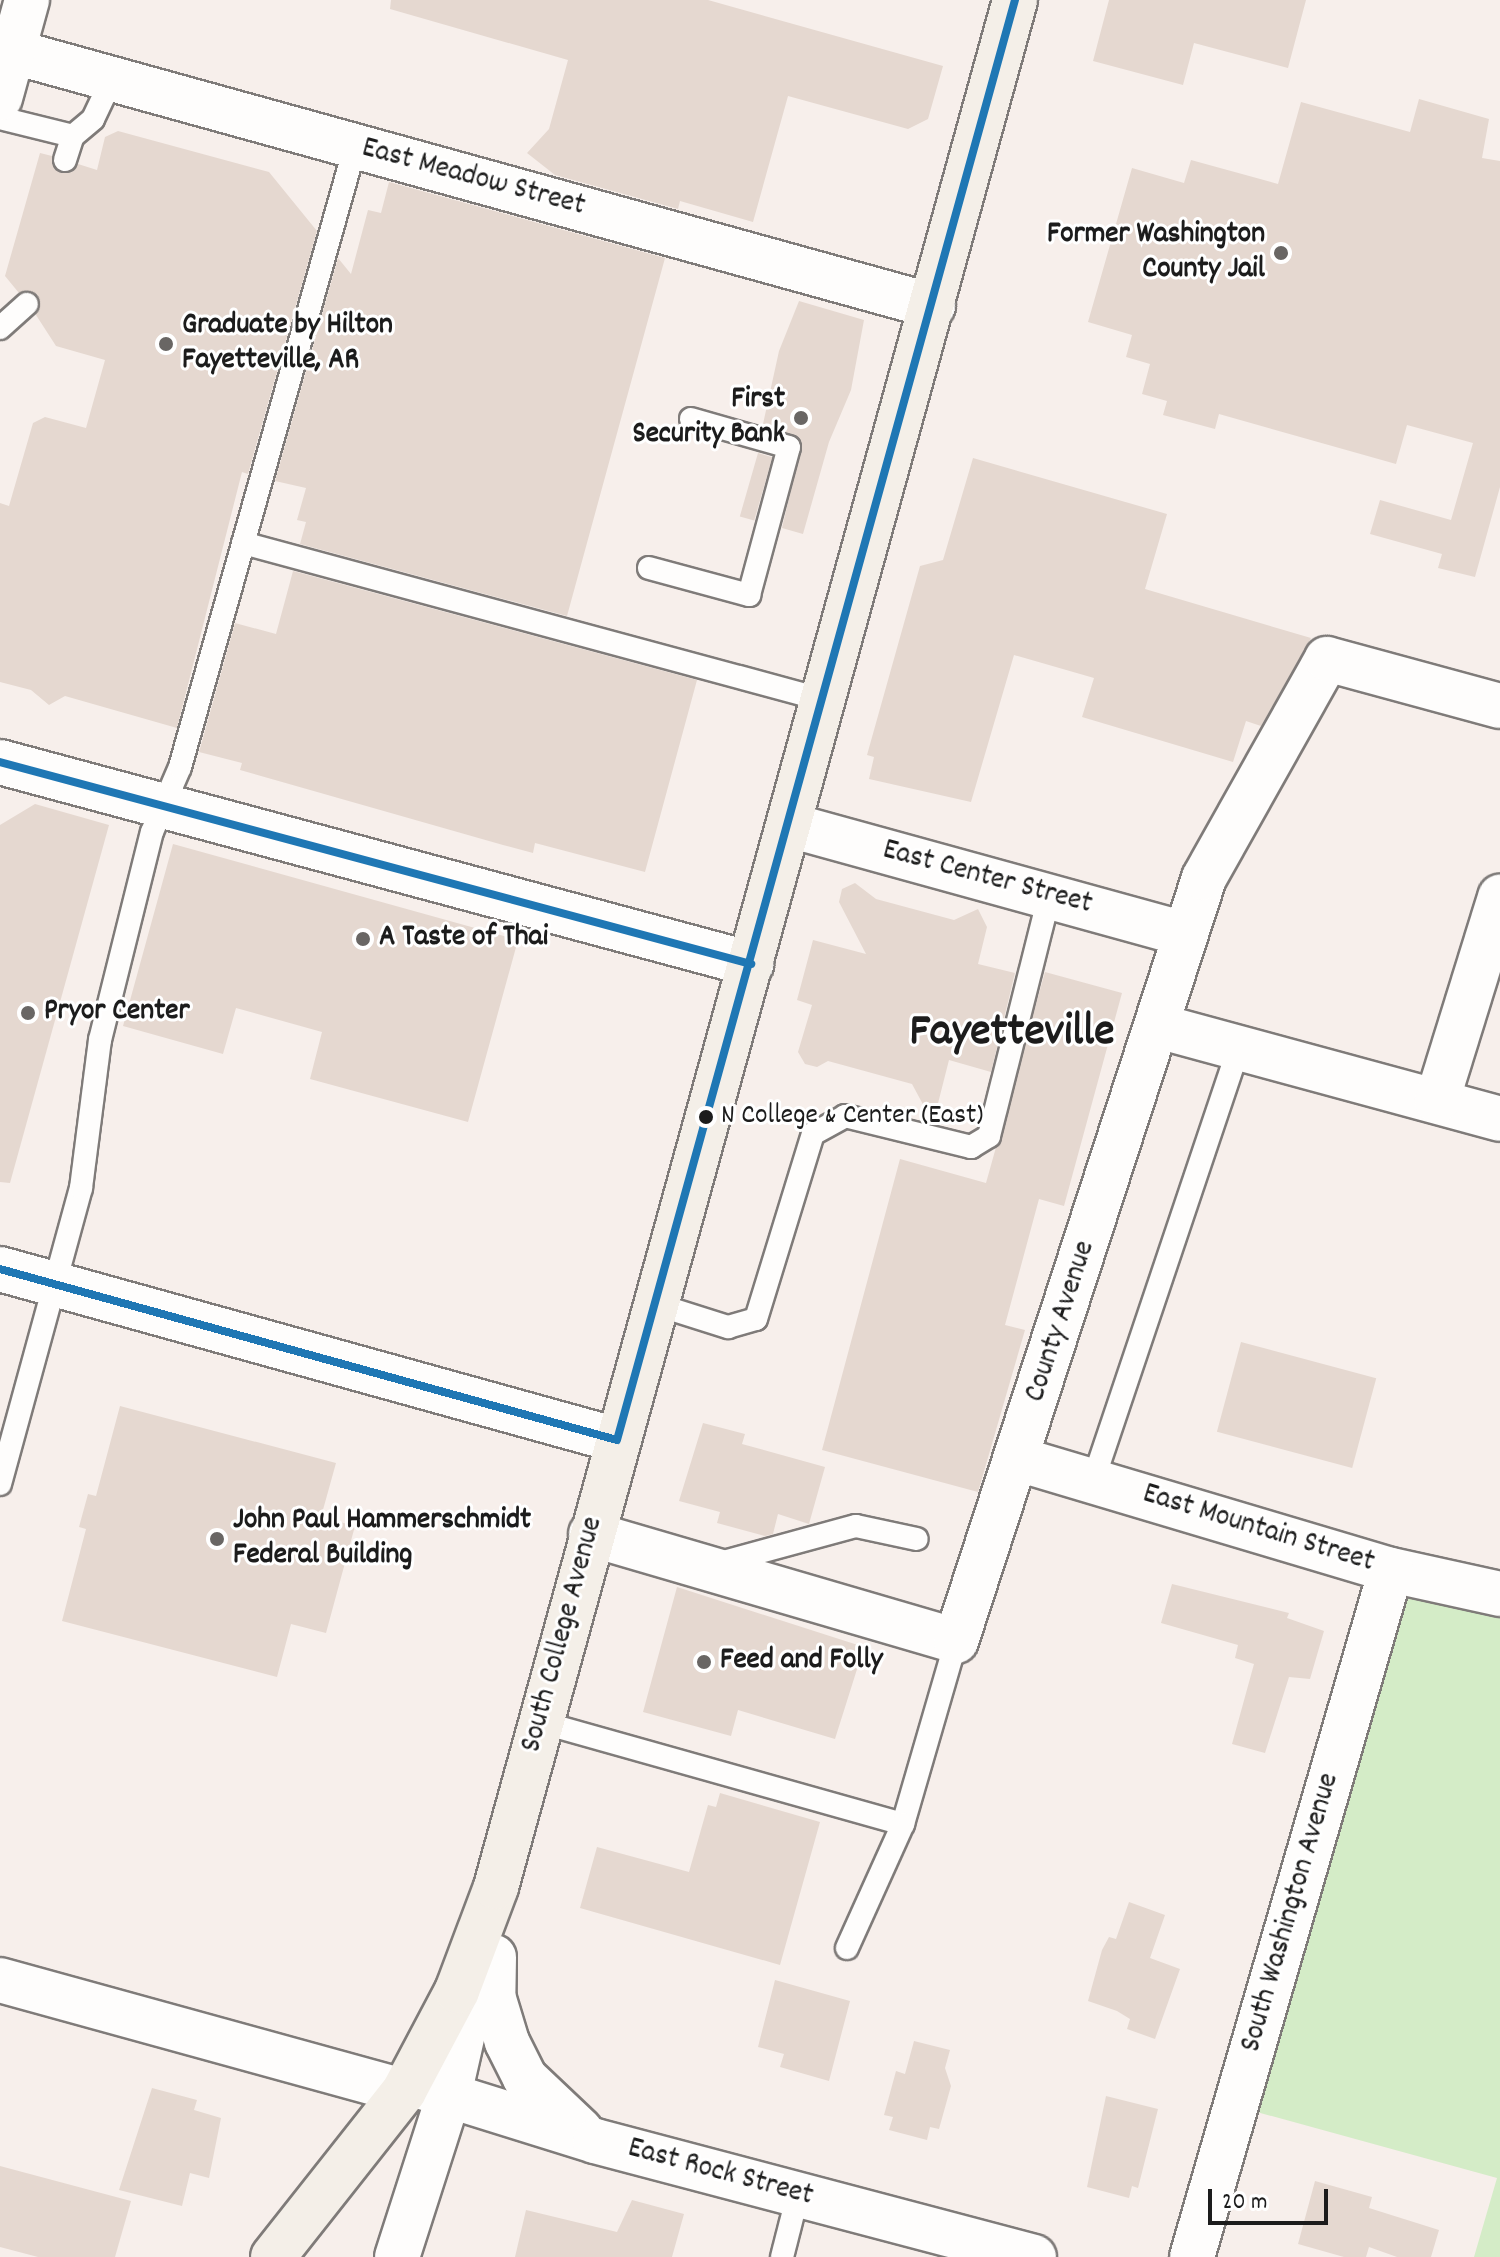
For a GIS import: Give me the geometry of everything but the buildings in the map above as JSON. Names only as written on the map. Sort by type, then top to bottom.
[{"type":"main road","name":"South College Avenue","points":[[273,2257],[421,2089],[496,1887],[1015,0]]},
{"type":"street","points":[[0,98],[7,50],[27,0]]},
{"type":"street","name":"East Meadow Street","points":[[7,50],[933,306]]},
{"type":"street","name":"County Avenue","points":[[956,1641],[1158,1026],[1184,934],[1232,824],[1265,779],[1327,659],[1500,706]]},
{"type":"street","points":[[0,762],[751,964]]},
{"type":"street","name":"East Center Street","points":[[789,825],[1184,934]]},
{"type":"street","points":[[1437,1101],[1500,897]]},
{"type":"street","points":[[1158,1026],[1500,1119]]},
{"type":"street","points":[[0,1269],[617,1440]]},
{"type":"street","name":"East Mountain Street","points":[[1018,1459],[1391,1570],[1500,1594]]},
{"type":"street","points":[[591,1534],[956,1641]]},
{"type":"street","name":"South Washington Avenue","points":[[1192,2257],[1391,1570]]},
{"type":"street","points":[[496,1887],[493,1996],[507,2042],[550,2108],[595,2141]]},
{"type":"street","name":"East Rock Street","points":[[0,1980],[421,2089],[595,2141],[1034,2257]]},
{"type":"street","points":[[397,2257],[421,2089]]},
{"type":"lane","points":[[65,160],[73,136],[93,119],[112,79]]},
{"type":"lane","points":[[0,118],[73,136]]},
{"type":"lane","points":[[0,1484],[54,1284],[82,1160],[100,1040],[160,805],[180,767],[355,147]]},
{"type":"lane","points":[[0,328],[27,304]]},
{"type":"lane","points":[[649,568],[749,595],[789,447],[691,419]]},
{"type":"lane","points":[[243,543],[824,700]]},
{"type":"lane","points":[[655,1304],[728,1327],[756,1319],[813,1134],[845,1116],[971,1147],[989,1136],[1049,897]]},
{"type":"lane","points":[[1093,1481],[1239,1048]]},
{"type":"lane","points":[[707,1566],[856,1526],[917,1539]]},
{"type":"lane","points":[[847,1948],[903,1824],[956,1641]]},
{"type":"lane","points":[[540,1722],[903,1824]]},
{"type":"lane","points":[[782,2257],[798,2194]]},
{"type":"green space","points":[[1391,1570],[1500,1594],[1500,2257],[1474,2257],[1497,2178],[1235,2106]]},
{"type":"transit line","points":[[0,1269],[617,1440],[1015,0]]},
{"type":"transit line","points":[[0,762],[751,964]]},
{"type":"place","name":"Former Washington County Jail","points":[[1281,253]]},
{"type":"place","name":"Graduate by Hilton Fayetteville, AR","points":[[166,344]]},
{"type":"place","name":"First Security Bank","points":[[801,418]]},
{"type":"place","name":"A Taste of Thai","points":[[363,939]]},
{"type":"place","name":"Pryor Center","points":[[28,1013]]},
{"type":"place","name":"N College & Center (East)","points":[[706,1117]]},
{"type":"place","name":"John Paul Hammerschmidt Federal Building","points":[[217,1539]]},
{"type":"place","name":"Feed and Folly","points":[[704,1662]]},
{"type":"district","name":"Fayetteville","points":[[1012,1034]]}]
